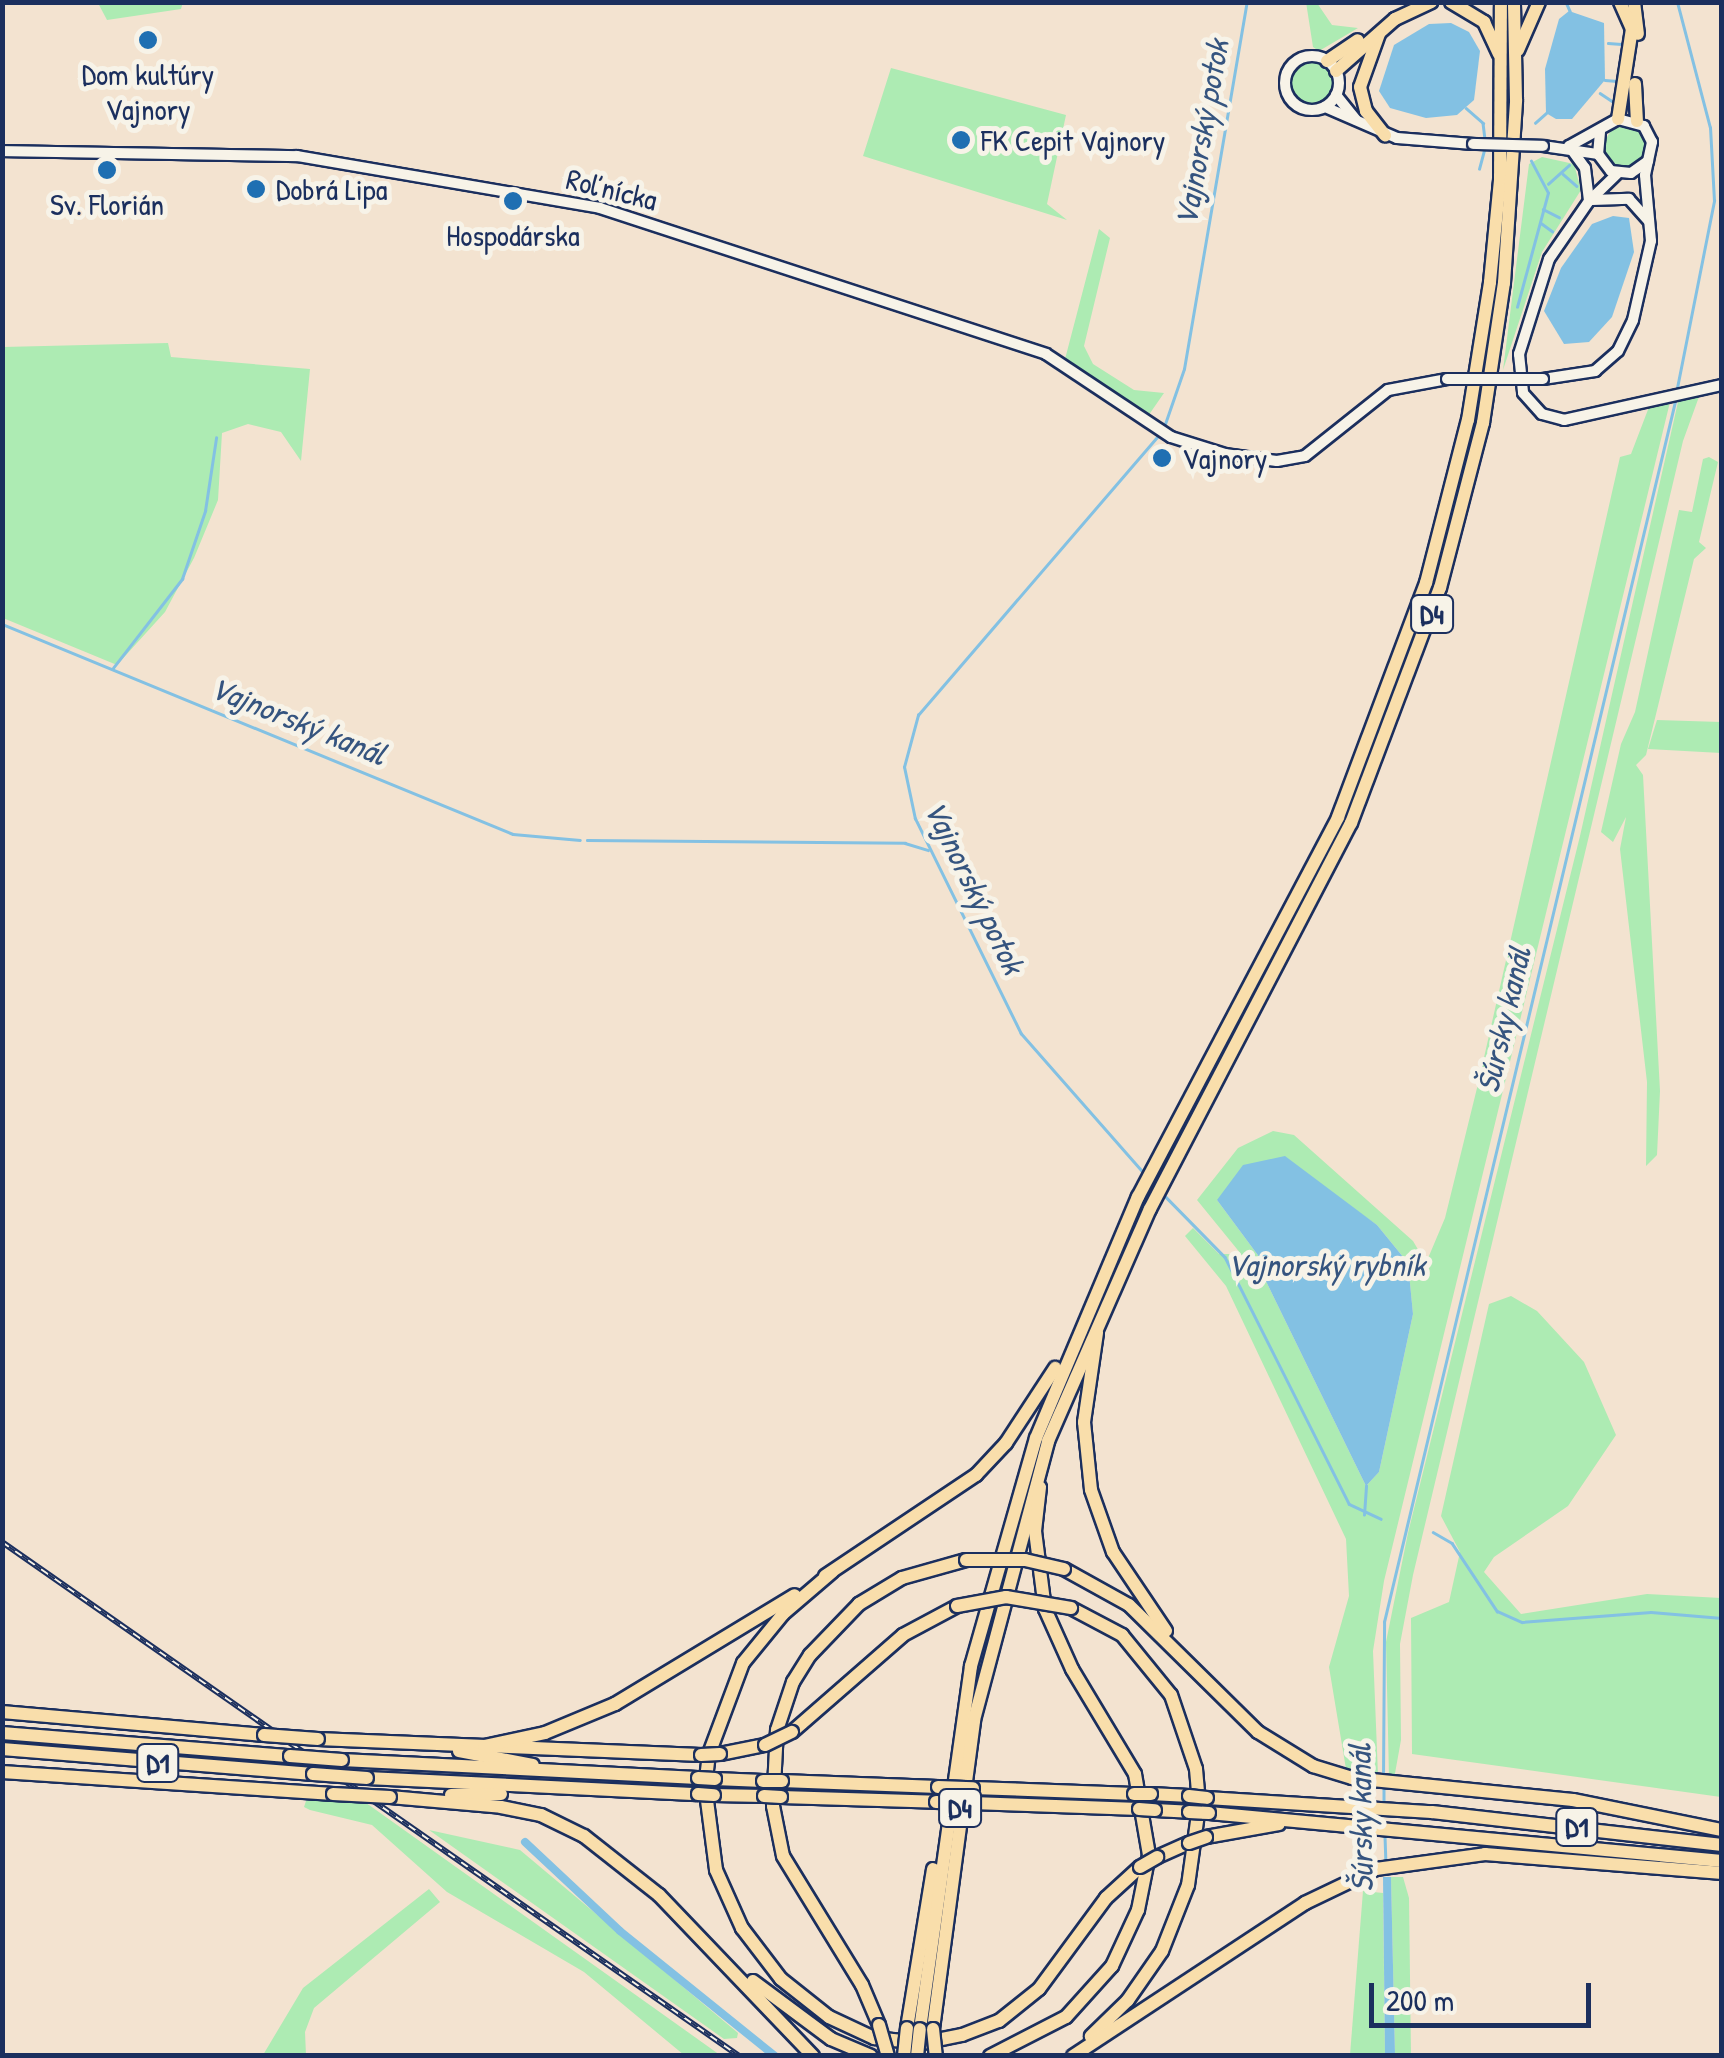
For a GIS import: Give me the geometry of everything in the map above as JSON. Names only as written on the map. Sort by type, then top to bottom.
[{"type":"highway","points":[[1331,66],[1404,2]]},
{"type":"highway","points":[[1331,66],[1381,30],[1431,2]]},
{"type":"highway","points":[[1451,2],[1484,22],[1503,66]]},
{"type":"highway","name":"D4","points":[[917,2056],[942,1838],[991,1588],[1072,1341],[1138,1197],[1338,817],[1426,583],[1480,354],[1500,180],[1500,2]]},
{"type":"highway","name":"D4","points":[[933,2056],[920,2029],[974,1720],[1048,1440],[1150,1208],[1351,822],[1440,588],[1483,423],[1504,283],[1516,56],[1514,2]]},
{"type":"highway","points":[[1516,56],[1539,2]]},
{"type":"highway","points":[[1618,118],[1632,28],[1620,2]]},
{"type":"highway","points":[[1634,2],[1636,121]]},
{"type":"highway","points":[[1381,30],[1360,87],[1366,111],[1386,135]]},
{"type":"highway","points":[[1098,1320],[1084,1422],[1091,1490],[1113,1552],[1179,1650]]},
{"type":"highway","points":[[484,1746],[545,1733],[615,1704],[832,1572],[976,1474],[1006,1443],[1072,1341]]},
{"type":"highway","points":[[990,2056],[1052,2026],[1101,1980],[1126,1940],[1149,1855],[1135,1774],[1066,1659],[1042,1594],[1035,1531],[1048,1440]]},
{"type":"highway","points":[[888,2056],[862,1985],[783,1856],[772,1796],[777,1730],[793,1682],[831,1630],[902,1578],[966,1560],[1025,1560],[1064,1569],[1129,1605],[1179,1650],[1258,1732],[1336,1775],[1573,1800],[1722,1830]]},
{"type":"highway","points":[[832,1572],[782,1614],[743,1663],[709,1754],[706,1798],[716,1870],[742,1928],[781,1979],[829,2016],[874,2038],[922,2043],[962,2035],[999,2021],[1039,1989],[1106,1898],[1140,1867],[1206,1837],[1337,1822]]},
{"type":"highway","points":[[2,1712],[318,1739],[720,1754],[766,1746],[792,1732],[903,1636],[958,1606],[1023,1598],[1071,1608],[1130,1642],[1171,1696],[1196,1769],[1200,1807],[1188,1885],[1162,1950],[1128,2000],[1071,2056]]},
{"type":"highway","name":"D1","points":[[2,1733],[579,1774],[1150,1794],[1336,1805],[1722,1845]]},
{"type":"highway","points":[[414,1742],[579,1774]]},
{"type":"highway","name":"D1","points":[[2,1749],[368,1778],[1209,1813],[1432,1829],[1722,1861]]},
{"type":"highway","points":[[2,1772],[390,1797],[500,1807],[541,1815],[584,1836],[720,1954],[807,2023],[871,2056]]},
{"type":"highway","points":[[390,1797],[598,1790]]},
{"type":"highway","points":[[1071,2056],[1334,1886],[1434,1857],[1485,1854],[1722,1874]]},
{"type":"highway","points":[[720,1954],[810,2052]]},
{"type":"highway","points":[[904,2056],[920,2029]]},
{"type":"street","points":[[1356,120],[1336,95],[1331,66],[1296,61],[1284,85],[1298,107],[1325,107],[1386,135],[1473,144],[1570,146],[1599,156],[1645,194]]},
{"type":"street","points":[[1325,107],[1336,95]]},
{"type":"street","points":[[1570,146],[1600,132],[1618,118],[1636,121],[1649,134],[1645,194],[1652,226]]},
{"type":"street","points":[[1600,132],[1589,200],[1538,284],[1518,354],[1518,382],[1531,406],[1564,420],[1722,385]]},
{"type":"street","points":[[1570,146],[1585,168],[1589,200]]},
{"type":"street","name":"Roľnícka","points":[[2,151],[297,156],[600,208],[1046,354],[1163,432],[1225,454],[1291,459],[1320,449],[1388,390],[1447,379],[1543,379],[1595,370],[1618,351],[1633,320],[1652,226]]},
{"type":"street","points":[[1589,200],[1621,173],[1648,160]]},
{"type":"street","points":[[1589,200],[1629,198],[1652,226]]},
{"type":"green space","points":[[183,2],[181,9],[107,20],[98,3]]},
{"type":"green space","points":[[1306,2],[1317,3],[1332,25],[1358,28],[1319,51],[1313,47]]},
{"type":"green space","points":[[1312,62],[1327,68],[1333,83],[1327,98],[1312,104],[1297,98],[1291,83],[1297,68]]},
{"type":"green space","name":"FK Cepit Vajnory","points":[[891,68],[1066,115],[1047,204],[1067,220],[863,156]]},
{"type":"green space","points":[[1626,125],[1641,131],[1647,146],[1641,161],[1626,167],[1611,161],[1605,146],[1611,131]]},
{"type":"green space","points":[[1542,157],[1574,164],[1581,190],[1542,252],[1503,370],[1529,164]]},
{"type":"green space","points":[[1099,229],[1110,238],[1084,346],[1093,364],[1134,390],[1164,393],[1146,419],[1064,363]]},
{"type":"green space","points":[[168,343],[171,357],[310,369],[301,461],[281,432],[248,424],[222,433],[218,500],[194,558],[165,612],[117,665],[3,618],[3,347]]},
{"type":"green space","points":[[1700,394],[1683,441],[1413,1575],[1400,1644],[1401,1740],[1394,1779],[1389,1778],[1386,1642],[1408,1533],[1580,836],[1678,402]]},
{"type":"green space","points":[[1670,402],[1384,1581],[1373,1651],[1378,1775],[1360,1772],[1359,1763],[1357,1771],[1346,1769],[1329,1667],[1349,1596],[1346,1539],[1226,1286],[1185,1236],[1193,1228],[1219,1254],[1241,1254],[1197,1200],[1238,1148],[1273,1131],[1294,1135],[1413,1241],[1426,1263],[1445,1218],[1478,1084],[1620,457],[1631,454],[1649,407]],"holes":[[[1334,1195],[1377,1225],[1408,1263],[1413,1314],[1379,1472],[1366,1486],[1261,1271],[1260,1258],[1217,1200]]]},
{"type":"green space","points":[[1709,457],[1718,462],[1699,542],[1706,548],[1694,559],[1646,755],[1636,765],[1643,775],[1660,1091],[1657,1155],[1646,1166],[1647,1082],[1620,849],[1626,817],[1613,842],[1601,832],[1621,744],[1635,712],[1679,510],[1692,512],[1703,459]]},
{"type":"green space","points":[[1657,720],[1721,722],[1721,753],[1648,749]]},
{"type":"green space","points":[[1511,1296],[1537,1311],[1584,1362],[1616,1435],[1568,1506],[1494,1557],[1484,1572],[1521,1614],[1647,1594],[1721,1598],[1721,1797],[1412,1754],[1411,1618],[1449,1602],[1460,1552],[1441,1516],[1489,1304]]},
{"type":"green space","points":[[307,1798],[362,1800],[720,2055],[684,2055],[584,1972],[447,1892],[372,1825],[310,1810],[304,1807]]},
{"type":"green space","points":[[429,1830],[520,1850],[738,2033],[737,2038],[724,2039]]},
{"type":"green space","points":[[1391,1877],[1403,1877],[1409,1898],[1411,2055],[1395,2055]]},
{"type":"green space","points":[[429,1889],[440,1902],[314,2008],[305,2032],[306,2055],[263,2055],[303,1988]]},
{"type":"green space","points":[[1363,1891],[1383,1893],[1385,2055],[1350,2055]]},
{"type":"water","points":[[1569,11],[1604,23],[1605,80],[1572,119],[1556,119],[1546,113],[1545,69],[1559,19]]},
{"type":"water","points":[[1451,23],[1469,32],[1480,51],[1474,100],[1457,115],[1426,118],[1390,108],[1379,91],[1394,45],[1429,24]]},
{"type":"water","points":[[1613,216],[1629,218],[1634,252],[1612,317],[1589,342],[1564,344],[1544,311],[1561,268],[1592,224]]},
{"type":"water","name":"Vajnorský rybník","points":[[1285,1156],[1377,1225],[1408,1263],[1413,1314],[1379,1472],[1366,1486],[1261,1271],[1260,1258],[1217,1200],[1243,1165]]},
{"type":"water","points":[[1383,1877],[1391,1877],[1395,2055],[1385,2055]]},
{"type":"waterway","name":"Vajnorský potok","points":[[1164,427],[1184,369],[1247,2]]},
{"type":"waterway","points":[[1566,2],[1570,11]]},
{"type":"waterway","name":"Šúrsky kanál","points":[[1676,393],[1714,201],[1710,128],[1677,2]]},
{"type":"waterway","points":[[1608,43],[1621,44]]},
{"type":"waterway","points":[[1605,80],[1617,81]]},
{"type":"waterway","points":[[1600,93],[1612,101]]},
{"type":"waterway","points":[[1466,108],[1483,123],[1485,139]]},
{"type":"waterway","points":[[1535,123],[1546,113]]},
{"type":"waterway","points":[[1479,169],[1485,147]]},
{"type":"waterway","points":[[1517,307],[1548,193],[1531,161]]},
{"type":"waterway","points":[[1548,184],[1569,165]]},
{"type":"waterway","points":[[1563,174],[1577,186]]},
{"type":"waterway","points":[[1543,209],[1559,217]]},
{"type":"waterway","points":[[1541,223],[1552,231]]},
{"type":"waterway","name":"Šúrsky kanál","points":[[1383,1778],[1384,1622],[1675,401]]},
{"type":"waterway","points":[[1145,1175],[1021,1034],[915,819],[904,767],[918,715],[1160,434]]},
{"type":"waterway","points":[[113,668],[182,579],[205,511],[216,438]]},
{"type":"waterway","name":"Vajnorský kanál","points":[[2,624],[513,834],[580,840]]},
{"type":"waterway","name":"Vajnorský kanál","points":[[587,840],[905,843],[928,850]]},
{"type":"waterway","name":"Vajnorský potok","points":[[1164,1195],[1225,1257],[1349,1504],[1381,1519]]},
{"type":"waterway","points":[[1364,1515],[1366,1486]]},
{"type":"waterway","name":"Vajnorský potok","points":[[1433,1532],[1452,1543],[1497,1611],[1522,1622],[1651,1612],[1722,1618]]},
{"type":"waterway","name":"Šúrsky kanál","points":[[1384,1786],[1384,1803]]},
{"type":"waterway","name":"Šúrsky kanál","points":[[1385,1836],[1386,1863]]},
{"type":"waterway","points":[[525,1842],[620,1931],[775,2056]]},
{"type":"railway","points":[[2,1542],[739,2056]]},
{"type":"place","name":"Dom kultúry Vajnory","points":[[148,40]]},
{"type":"place","name":"FK Cepit Vajnory","points":[[961,140]]},
{"type":"place","name":"Sv. Florián","points":[[107,170]]},
{"type":"place","name":"Dobrá Lipa","points":[[256,189]]},
{"type":"place","name":"Hospodárska","points":[[513,201]]},
{"type":"place","name":"Vajnory","points":[[1162,458]]}]
